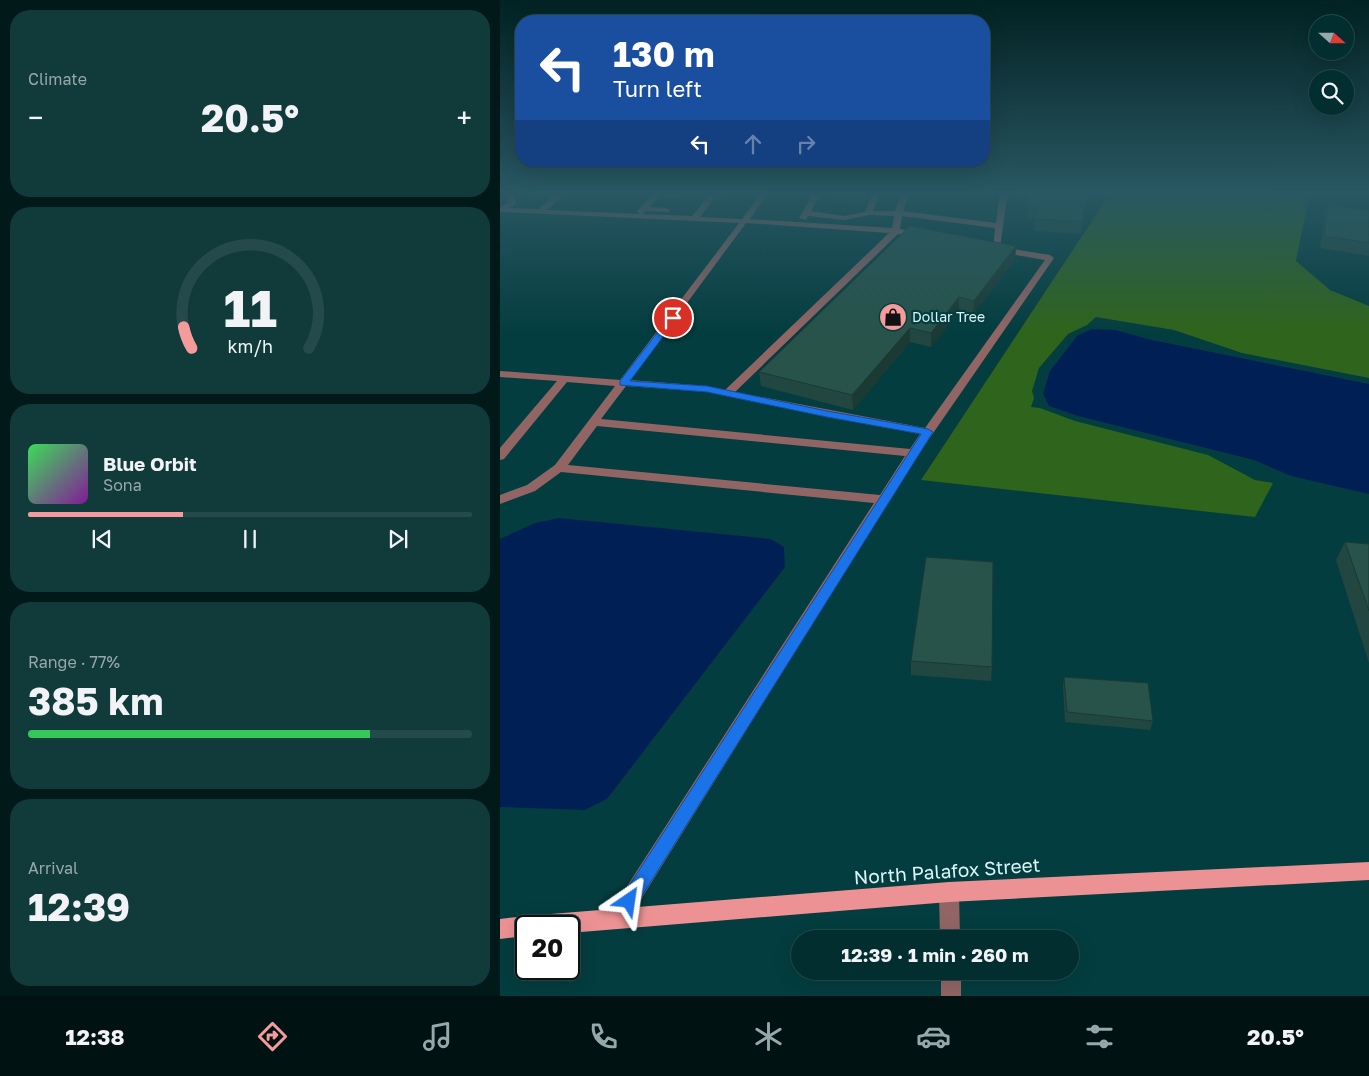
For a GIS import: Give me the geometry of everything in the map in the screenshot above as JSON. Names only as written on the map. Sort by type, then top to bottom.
[{"type":"main road","name":"North Palafox Street","points":[[580,921],[949,892],[1369,871]]},
{"type":"main road","name":"North Palafox Street","points":[[500,929],[515,927]]},
{"type":"street","points":[[500,500],[531,488],[559,468],[733,238]]},
{"type":"street","points":[[728,393],[888,238]]},
{"type":"street","points":[[618,918],[912,454],[1050,258],[991,248],[994,238]]},
{"type":"street","points":[[501,375],[707,389],[827,414],[928,432]]},
{"type":"street","points":[[500,456],[564,379]]},
{"type":"street","points":[[593,422],[912,454]]},
{"type":"street","points":[[559,468],[883,500]]},
{"type":"street","points":[[949,892],[950,930]]},
{"type":"street","points":[[951,980],[951,996]]},
{"type":"green space","points":[[1080,238],[1301,238],[1296,261],[1330,290],[1369,306],[1369,378],[1242,353],[1174,330],[1096,317],[1087,325],[1068,334],[1039,368],[1032,391],[1034,398],[1031,407],[1040,408],[1075,421],[1208,455],[1255,480],[1273,483],[1255,517],[921,480]]},
{"type":"water","points":[[1092,329],[1115,330],[1152,340],[1369,384],[1369,494],[1291,476],[1254,460],[1078,416],[1049,406],[1043,394],[1050,371],[1077,336]]},
{"type":"water","points":[[559,518],[771,539],[784,547],[785,567],[607,799],[585,810],[500,807],[500,539],[535,523]]},
{"type":"building","points":[[897,238],[976,238],[1016,246],[974,301],[959,297],[931,333],[910,328],[852,395],[759,372]]},
{"type":"building","points":[[1340,238],[1369,238],[1369,243]]},
{"type":"building","points":[[1345,542],[1369,544],[1369,611]]},
{"type":"building","points":[[926,557],[993,562],[992,667],[911,661]]},
{"type":"building","points":[[1064,677],[1148,683],[1153,721],[1067,712]]},
{"type":"place","name":"Dollar Tree","points":[[893,317]]},
{"type":"route","points":[[629,901],[912,454],[928,432],[827,414],[707,389],[623,383],[673,318]]}]
